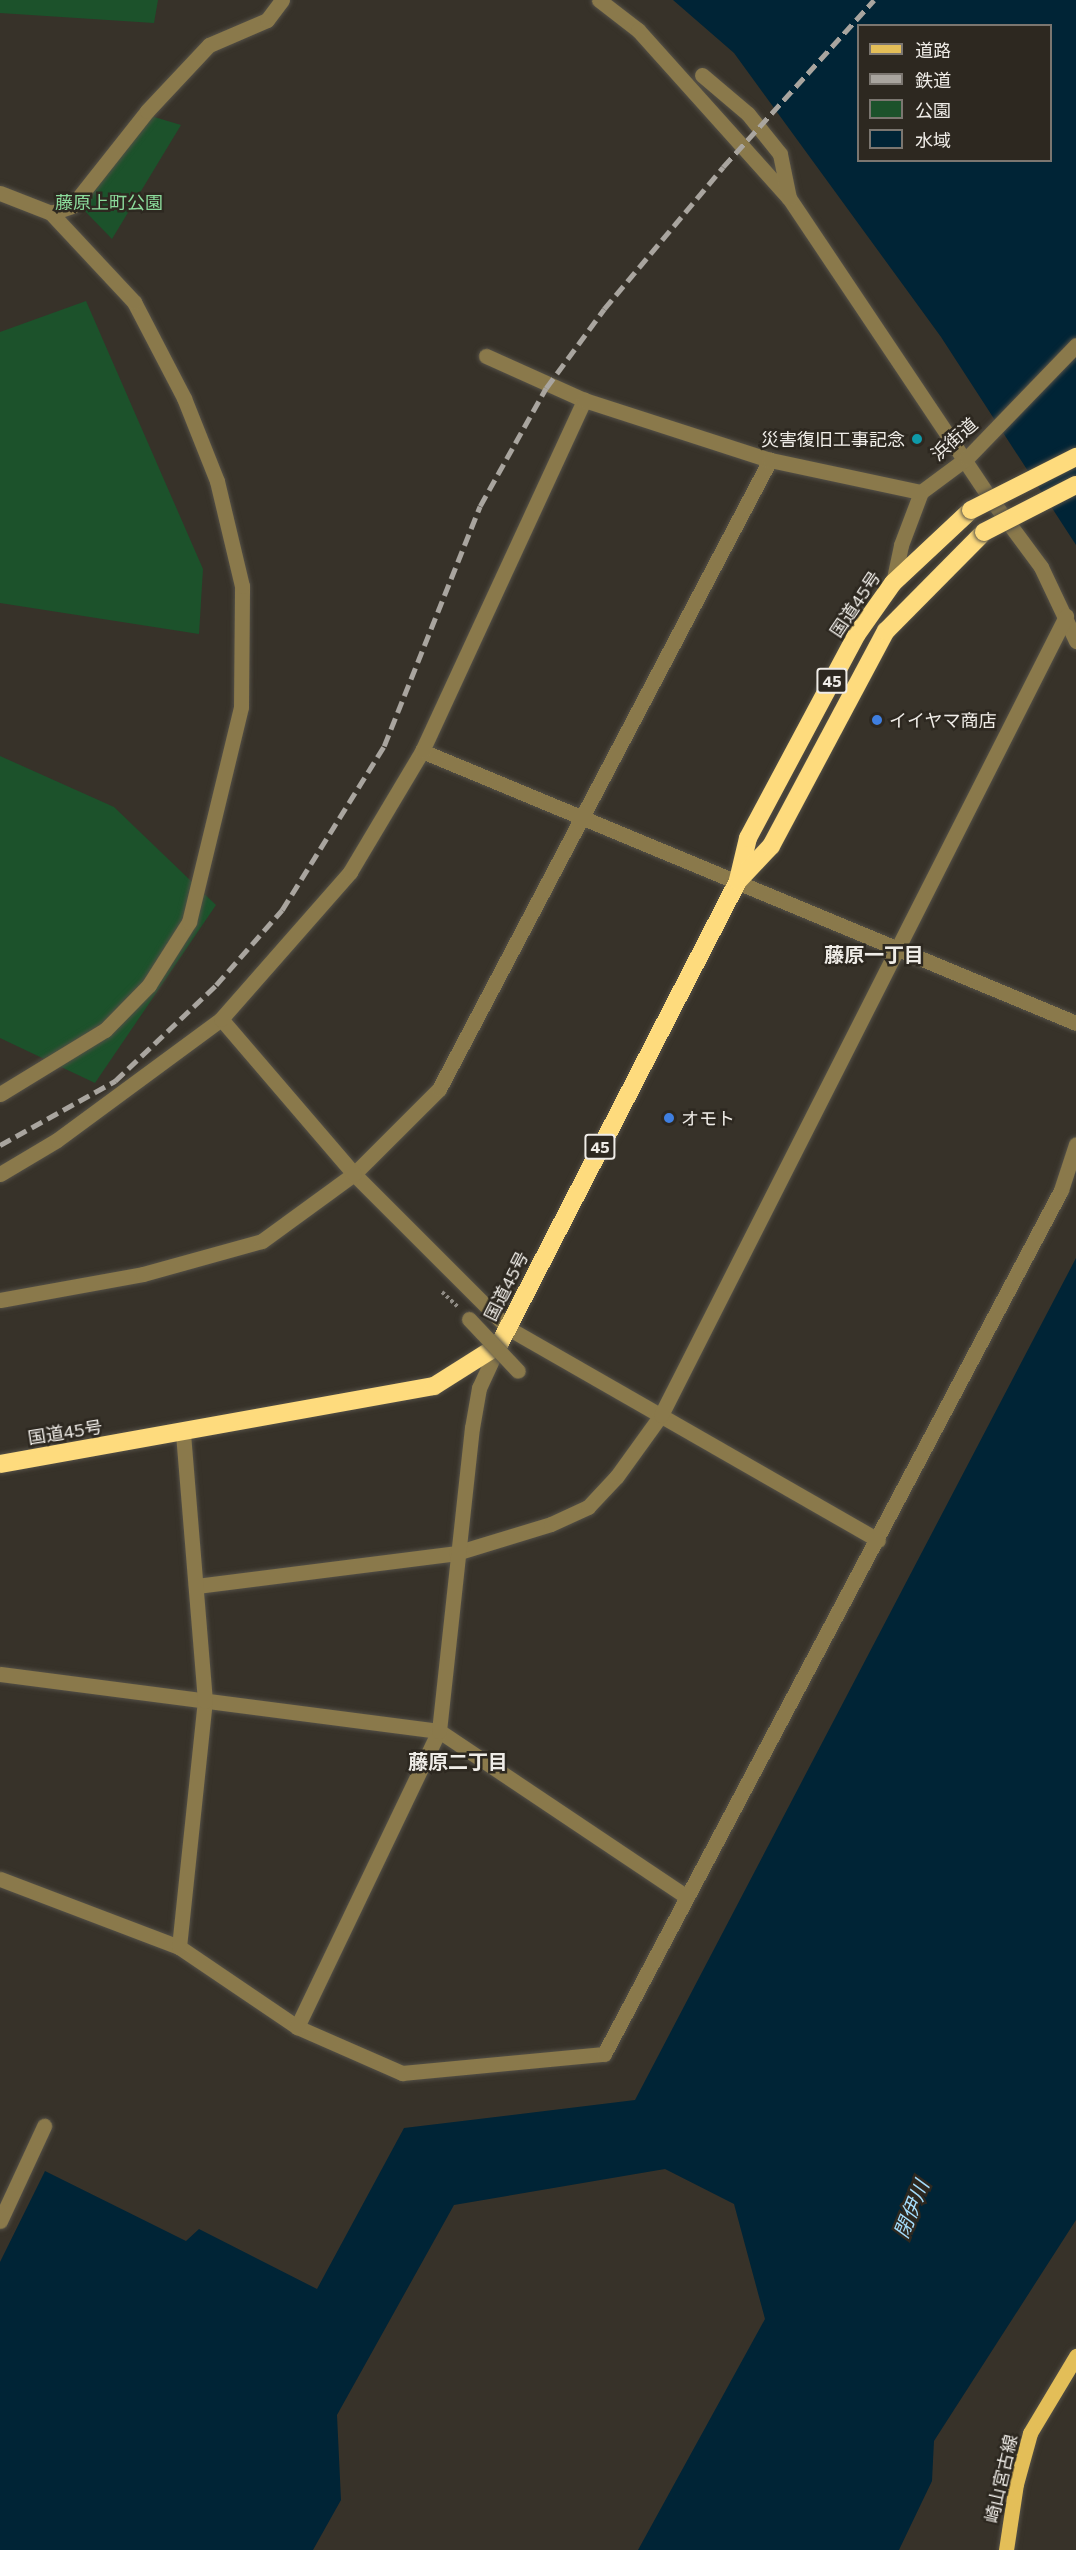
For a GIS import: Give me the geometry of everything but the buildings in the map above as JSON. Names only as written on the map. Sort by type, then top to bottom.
[{"type":"highway","name":"国道45号","points":[[0,1464],[183,1433],[434,1386],[499,1345],[738,881],[747,838],[857,634],[893,583],[971,510],[1076,457]]},
{"type":"highway","name":"国道45号","points":[[738,881],[771,846],[886,631],[984,532],[1076,485]]},
{"type":"main road","name":"崎山宮古線","points":[[1006,2550],[1016,2484],[1030,2433],[1055,2386],[1076,2356]]},
{"type":"street","points":[[51,213],[72,206],[147,111],[209,45],[267,20],[282,0]]},
{"type":"street","points":[[599,0],[638,30],[789,198],[967,458],[990,498],[1041,567],[1076,640]]},
{"type":"street","points":[[702,75],[748,114],[780,154],[789,198]]},
{"type":"street","points":[[0,193],[51,213],[134,302],[184,398],[217,482],[242,586],[241,707],[189,922],[149,985],[105,1030],[0,1094]]},
{"type":"street","name":"浜街道","points":[[921,492],[967,458],[1076,345]]},
{"type":"street","points":[[486,356],[584,400],[770,460],[921,492],[901,545],[893,583]]},
{"type":"street","points":[[0,1174],[57,1140],[220,1019],[350,872],[422,751],[584,400]]},
{"type":"street","points":[[0,1300],[143,1274],[262,1241],[354,1174],[439,1089],[585,818],[770,460]]},
{"type":"street","points":[[196,1586],[456,1553],[551,1524],[588,1508],[617,1476],[661,1415],[1066,616]]},
{"type":"street","points":[[422,751],[1076,1023]]},
{"type":"street","points":[[220,1019],[354,1174],[509,1329],[878,1540]]},
{"type":"street","points":[[0,1879],[179,1947],[297,2027],[402,2073],[604,2054],[878,1540],[1060,1190],[1076,1144]]},
{"type":"street","points":[[470,1319],[518,1371]]},
{"type":"street","points":[[297,2027],[440,1731],[456,1553],[479,1388],[499,1345]]},
{"type":"street","points":[[179,1947],[205,1701],[183,1433]]},
{"type":"street","points":[[0,1674],[440,1731],[687,1897]]},
{"type":"street","points":[[0,2221],[44,2126]]},
{"type":"green space","points":[[0,0],[158,0],[154,23],[0,13]]},
{"type":"green space","name":"藤原上町公園","points":[[151,116],[181,125],[112,239],[79,205]]},
{"type":"green space","points":[[86,301],[203,569],[199,634],[0,603],[0,332]]},
{"type":"green space","points":[[0,756],[114,807],[216,905],[95,1083],[0,1038]]},
{"type":"water","points":[[673,0],[1076,0],[1076,545],[941,337],[734,53]]},
{"type":"water","name":"閉伊川","points":[[1076,1258],[1076,2220],[934,2441],[932,2481],[899,2550],[638,2550],[765,2319],[734,2204],[665,2169],[454,2205],[337,2415],[341,2500],[313,2550],[0,2550],[0,2262],[45,2171],[186,2241],[199,2229],[317,2289],[404,2128],[635,2100]]},
{"type":"railway","points":[[0,1145],[115,1081],[216,985],[282,910],[384,746],[480,506],[546,388],[604,309],[723,167],[874,0]]},
{"type":"place","name":"災害復旧工事記念","points":[[917,439]]},
{"type":"place","name":"イイヤマ商店","points":[[877,720]]},
{"type":"place","name":"オモト","points":[[669,1118]]},
{"type":"district","name":"藤原一丁目","points":[[874,954]]},
{"type":"district","name":"藤原二丁目","points":[[458,1761]]}]
